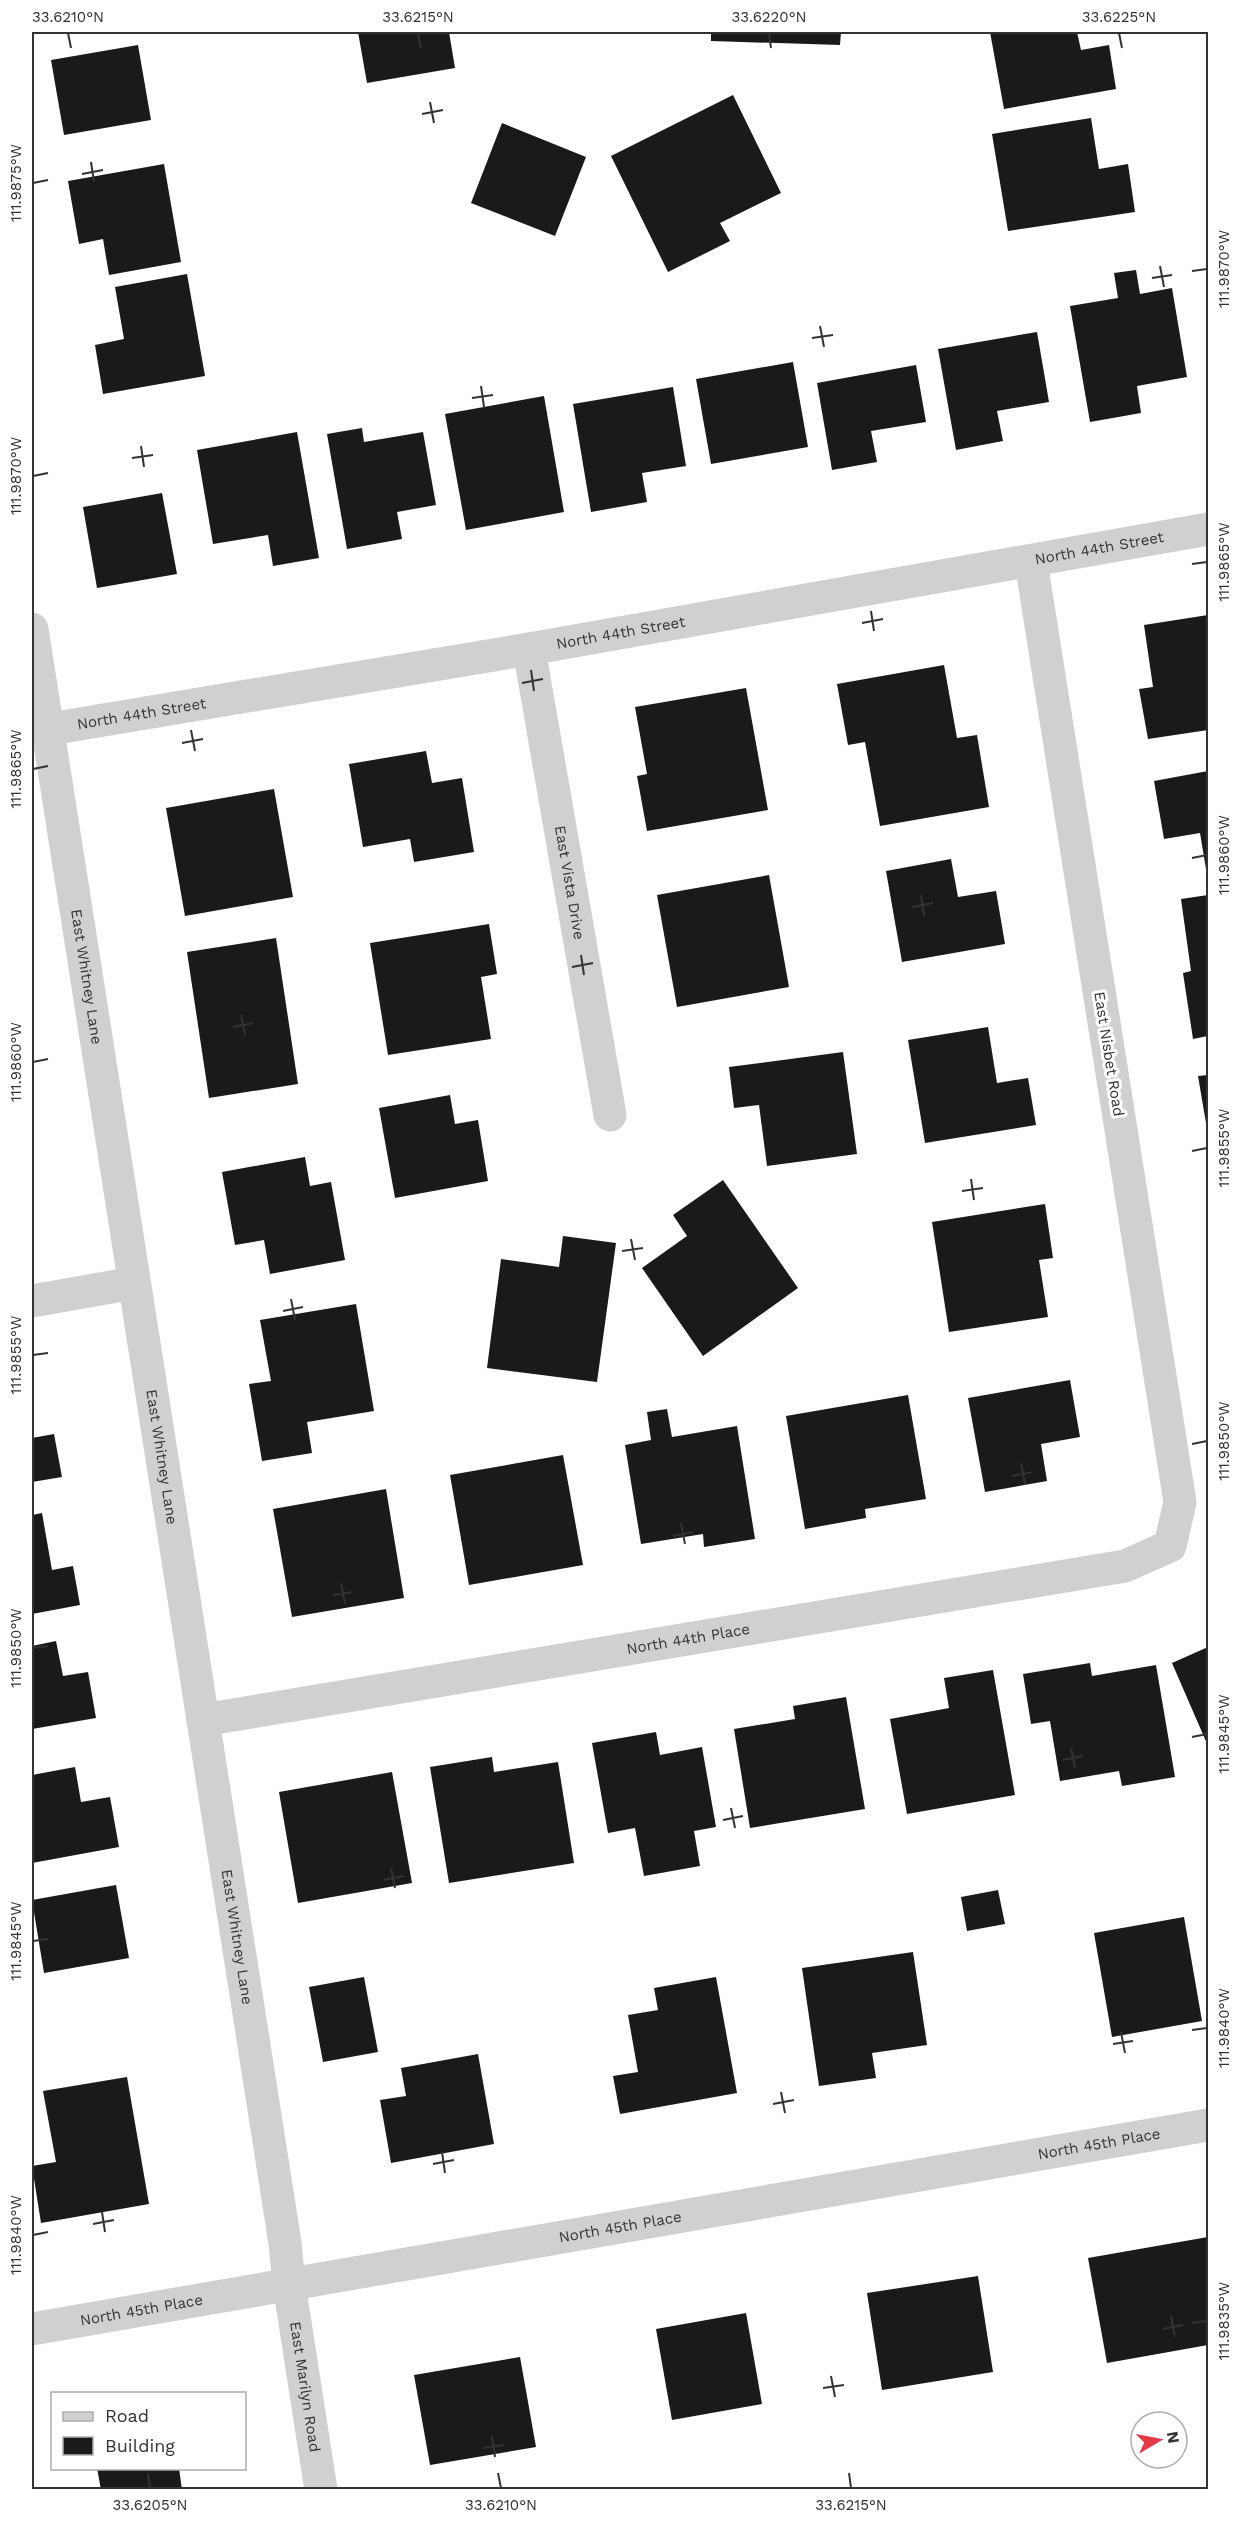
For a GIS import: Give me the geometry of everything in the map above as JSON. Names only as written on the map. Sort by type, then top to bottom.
[{"type":"street","name":"North 44th Street","points":[[40,731],[529,649],[1209,529]]},
{"type":"street","name":"East Nisbet Road","points":[[1031,562],[1180,1502],[1170,1546]]},
{"type":"street","name":"East Whitney Lane","points":[[32,630],[40,731],[134,1283],[285,2243],[289,2284]]},
{"type":"street","name":"East Vista Drive","points":[[529,649],[610,1115]]},
{"type":"street","points":[[32,1301],[134,1283]]},
{"type":"street","name":"North 44th Place","points":[[203,1720],[1125,1566],[1170,1546]]},
{"type":"street","name":"North 45th Place","points":[[32,2329],[1209,2125]]},
{"type":"street","name":"East Marilyn Road","points":[[289,2284],[321,2490]]},
{"type":"building","points":[[358,32],[449,32],[455,68],[367,83]]},
{"type":"building","points":[[711,32],[841,32],[840,45],[711,41]]},
{"type":"building","points":[[990,32],[1077,32],[1081,50],[1109,45],[1116,89],[1004,109]]},
{"type":"building","points":[[138,45],[151,120],[64,135],[51,60]]},
{"type":"building","points":[[733,95],[781,193],[720,223],[730,241],[668,272],[611,156]]},
{"type":"building","points":[[1091,118],[1099,169],[1128,164],[1135,212],[1008,231],[992,134]]},
{"type":"building","points":[[502,123],[586,157],[555,236],[471,203]]},
{"type":"building","points":[[164,164],[181,262],[109,275],[103,239],[79,244],[68,181]]},
{"type":"building","points":[[1136,270],[1140,294],[1172,288],[1187,377],[1137,386],[1141,413],[1090,422],[1070,306],[1118,298],[1114,273]]},
{"type":"building","points":[[187,274],[205,376],[103,394],[95,345],[124,339],[115,287]]},
{"type":"building","points":[[1037,332],[1049,402],[997,411],[1003,441],[956,450],[938,349]]},
{"type":"building","points":[[793,362],[808,447],[711,464],[696,379]]},
{"type":"building","points":[[916,365],[926,422],[871,431],[877,462],[832,470],[817,383]]},
{"type":"building","points":[[673,387],[686,466],[642,473],[647,502],[591,512],[573,404]]},
{"type":"building","points":[[544,396],[564,512],[466,530],[445,414]]},
{"type":"building","points":[[362,428],[364,442],[423,432],[436,505],[397,512],[402,539],[347,549],[327,434]]},
{"type":"building","points":[[297,432],[319,558],[273,566],[268,535],[213,544],[197,450]]},
{"type":"building","points":[[162,493],[177,574],[97,588],[83,507]]},
{"type":"building","points":[[1208,615],[1208,730],[1148,739],[1139,689],[1153,687],[1144,625]]},
{"type":"building","points":[[944,665],[957,738],[977,735],[989,807],[880,826],[865,742],[848,745],[837,684]]},
{"type":"building","points":[[746,688],[768,810],[647,831],[637,776],[647,774],[635,707]]},
{"type":"building","points":[[426,751],[432,783],[462,778],[474,852],[414,862],[410,839],[363,847],[349,764]]},
{"type":"building","points":[[1208,771],[1208,869],[1206,869],[1200,833],[1164,839],[1154,781]]},
{"type":"building","points":[[274,789],[293,897],[185,916],[166,808]]},
{"type":"building","points":[[951,859],[958,897],[996,891],[1005,944],[902,962],[886,871]]},
{"type":"building","points":[[769,875],[789,987],[677,1007],[657,895]]},
{"type":"building","points":[[1208,895],[1208,1036],[1193,1039],[1183,973],[1191,971],[1181,899]]},
{"type":"building","points":[[489,924],[497,974],[481,977],[491,1039],[388,1055],[370,943]]},
{"type":"building","points":[[276,938],[298,1084],[209,1098],[187,952]]},
{"type":"building","points":[[988,1027],[997,1083],[1028,1078],[1036,1125],[925,1143],[908,1040]]},
{"type":"building","points":[[843,1052],[857,1154],[767,1166],[759,1105],[734,1108],[729,1067]]},
{"type":"building","points":[[1208,1075],[1208,1129],[1207,1129],[1198,1076]]},
{"type":"building","points":[[450,1095],[455,1124],[478,1120],[488,1181],[395,1198],[379,1108]]},
{"type":"building","points":[[305,1157],[310,1186],[331,1182],[345,1260],[270,1274],[264,1240],[235,1245],[222,1172]]},
{"type":"building","points":[[723,1180],[798,1288],[703,1356],[642,1268],[687,1236],[673,1215]]},
{"type":"building","points":[[1045,1204],[1053,1258],[1039,1260],[1048,1317],[949,1332],[932,1222]]},
{"type":"building","points":[[563,1236],[616,1243],[597,1382],[487,1368],[501,1259],[559,1267]]},
{"type":"building","points":[[356,1304],[374,1411],[307,1422],[312,1453],[262,1461],[249,1384],[271,1381],[260,1320]]},
{"type":"building","points":[[1070,1380],[1080,1437],[1041,1444],[1047,1481],[985,1492],[968,1398]]},
{"type":"building","points":[[908,1395],[926,1499],[865,1509],[866,1518],[805,1529],[786,1416]]},
{"type":"building","points":[[667,1409],[672,1437],[737,1426],[755,1539],[704,1547],[703,1534],[641,1544],[625,1445],[651,1440],[647,1412]]},
{"type":"building","points":[[54,1434],[62,1477],[32,1482],[32,1438]]},
{"type":"building","points":[[563,1455],[583,1565],[469,1585],[450,1475]]},
{"type":"building","points":[[386,1489],[404,1598],[292,1617],[273,1509]]},
{"type":"building","points":[[42,1513],[52,1570],[73,1566],[80,1605],[32,1614],[32,1515]]},
{"type":"building","points":[[56,1641],[63,1676],[88,1672],[96,1718],[32,1729],[32,1646]]},
{"type":"building","points":[[1208,1647],[1208,1746],[1172,1663]]},
{"type":"building","points":[[1090,1663],[1092,1676],[1156,1665],[1175,1777],[1122,1786],[1119,1771],[1060,1781],[1050,1721],[1031,1724],[1023,1674]]},
{"type":"building","points":[[993,1670],[1015,1795],[907,1814],[890,1719],[949,1708],[944,1678]]},
{"type":"building","points":[[846,1697],[865,1809],[750,1828],[734,1729],[795,1719],[793,1706]]},
{"type":"building","points":[[656,1732],[660,1755],[702,1747],[716,1827],[694,1831],[700,1866],[644,1876],[635,1828],[608,1833],[592,1743]]},
{"type":"building","points":[[492,1757],[494,1772],[558,1762],[574,1863],[449,1883],[430,1767]]},
{"type":"building","points":[[75,1767],[81,1802],[110,1797],[119,1847],[32,1863],[32,1775]]},
{"type":"building","points":[[392,1772],[412,1883],[298,1903],[279,1792]]},
{"type":"building","points":[[116,1885],[129,1958],[44,1973],[32,1900]]},
{"type":"building","points":[[998,1890],[1005,1924],[967,1931],[961,1897]]},
{"type":"building","points":[[1184,1917],[1202,2021],[1112,2037],[1094,1933]]},
{"type":"building","points":[[913,1952],[927,2045],[872,2053],[876,2078],[819,2086],[802,1968]]},
{"type":"building","points":[[364,1977],[378,2052],[323,2062],[309,1987]]},
{"type":"building","points":[[716,1977],[737,2093],[620,2114],[613,2076],[638,2072],[628,2015],[658,2010],[654,1988]]},
{"type":"building","points":[[478,2054],[494,2144],[391,2163],[380,2100],[406,2096],[401,2068]]},
{"type":"building","points":[[127,2077],[149,2204],[41,2223],[32,2166],[56,2162],[43,2091]]},
{"type":"building","points":[[1208,2237],[1208,2345],[1107,2363],[1088,2258]]},
{"type":"building","points":[[978,2276],[993,2372],[882,2390],[867,2293]]},
{"type":"building","points":[[746,2313],[762,2404],[672,2420],[656,2329]]},
{"type":"building","points":[[520,2357],[536,2447],[430,2465],[414,2375]]},
{"type":"building","points":[[97,2470],[179,2470],[182,2490],[101,2490]]}]
